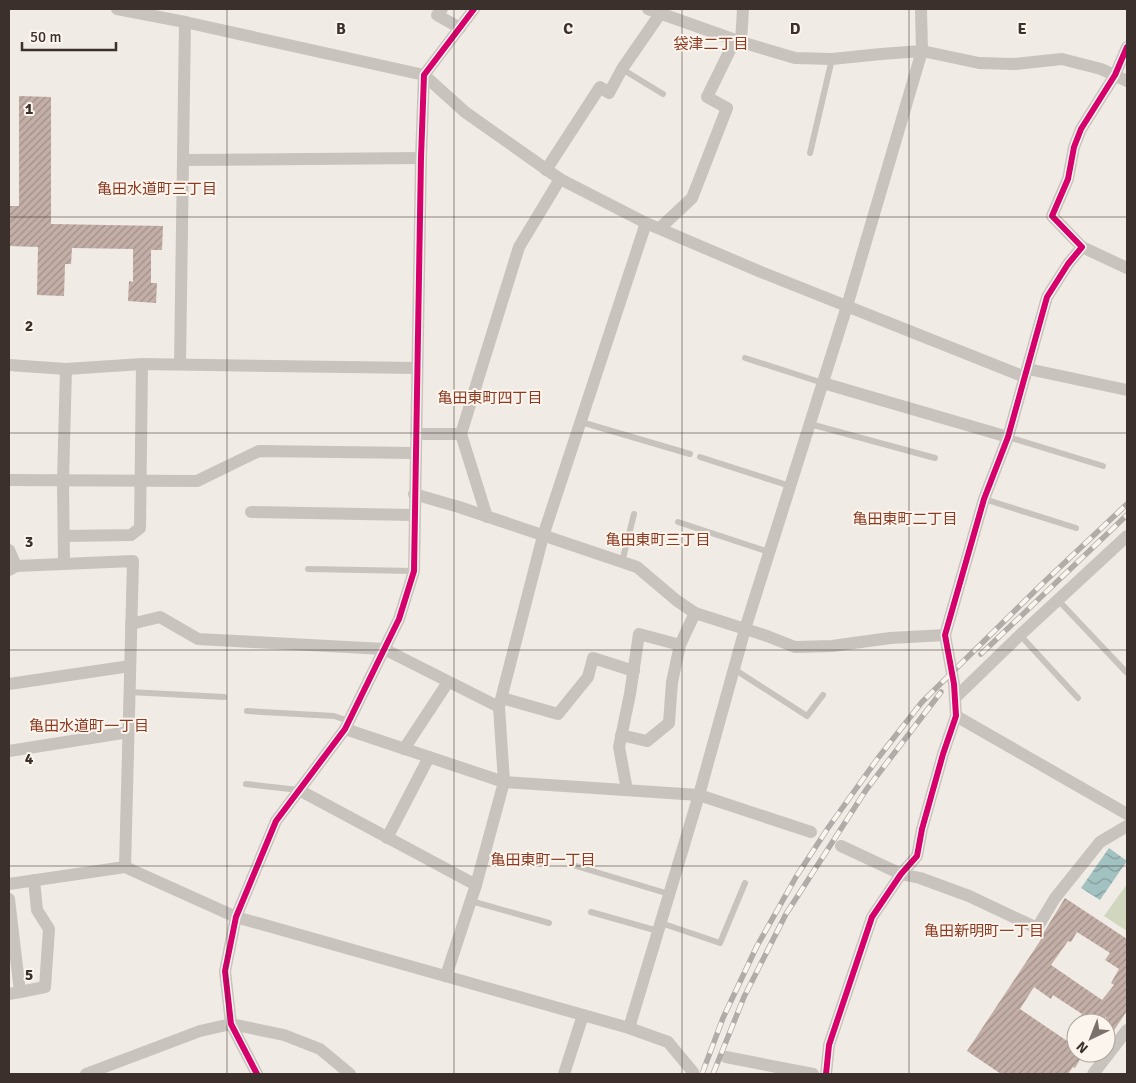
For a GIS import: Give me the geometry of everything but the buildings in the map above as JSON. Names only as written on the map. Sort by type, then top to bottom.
[{"type":"street","points":[[117,9],[185,22],[424,75],[465,112],[546,170],[646,223],[847,306],[1027,373],[1127,390]]},
{"type":"street","points":[[442,9],[438,15],[460,28]]},
{"type":"street","points":[[257,1074],[231,1024],[225,971],[236,917],[276,821],[347,725],[399,620],[414,571],[420,158],[424,75],[474,9]]},
{"type":"street","points":[[648,9],[738,41],[795,58],[832,60],[881,54],[922,52],[980,64],[1014,64],[1062,59],[1101,69],[1127,81]]},
{"type":"street","points":[[660,228],[692,198],[727,108],[707,97],[738,41],[743,9]]},
{"type":"street","points":[[630,1028],[699,795],[745,629],[847,306],[922,52],[921,9]]},
{"type":"street","points":[[546,170],[600,87],[609,94],[622,69],[660,14]]},
{"type":"street","points":[[180,364],[185,22]]},
{"type":"street","points":[[1127,47],[1115,76],[1081,129],[1074,147],[1068,179],[1052,216],[1082,247],[1127,268]]},
{"type":"street","points":[[183,160],[420,158]]},
{"type":"street","points":[[487,517],[461,434],[519,246],[560,179]]},
{"type":"street","points":[[446,976],[476,885],[504,782],[501,702],[544,536],[646,223]]},
{"type":"street","points":[[826,1074],[828,1045],[872,917],[901,874],[917,856],[922,829],[956,716],[954,684],[945,635],[984,499],[1008,437],[1047,297],[1068,264],[1082,247]]},
{"type":"street","points":[[9,365],[66,369],[142,364],[417,368]]},
{"type":"street","points":[[64,536],[131,535],[140,528],[142,364]]},
{"type":"street","points":[[64,564],[63,480],[66,369]]},
{"type":"street","points":[[823,383],[1008,437]]},
{"type":"street","points":[[416,434],[461,434]]},
{"type":"street","points":[[9,480],[197,481],[259,451],[415,453]]},
{"type":"street","points":[[414,494],[637,567],[676,600],[695,613],[795,647],[832,646],[890,638],[945,635]]},
{"type":"street","points":[[251,512],[414,514]]},
{"type":"street","points":[[955,698],[1020,635],[1127,538]]},
{"type":"street","points":[[9,550],[13,568],[133,561],[125,867]]},
{"type":"street","points":[[621,735],[648,741],[668,723],[672,682],[680,645],[695,613]]},
{"type":"street","points":[[131,624],[160,617],[198,639],[384,650],[448,682],[501,702],[558,714],[588,676],[593,658],[634,671]]},
{"type":"street","points":[[627,790],[619,747],[634,671],[639,634],[680,645]]},
{"type":"street","points":[[9,684],[130,666]]},
{"type":"street","points":[[404,749],[448,682]]},
{"type":"street","points":[[956,716],[1127,814]]},
{"type":"street","points":[[347,725],[404,749],[504,782],[699,795],[811,832]]},
{"type":"street","points":[[9,751],[129,732]]},
{"type":"street","points":[[387,838],[429,757]]},
{"type":"street","points":[[299,790],[476,885]]},
{"type":"street","points":[[841,846],[901,874],[920,878],[969,896],[1036,928],[1055,898],[1100,842],[1127,826]]},
{"type":"street","points":[[9,884],[125,867],[236,917],[630,1028],[668,1042],[693,1074]]},
{"type":"street","points":[[9,899],[14,993],[45,987],[49,929],[38,910],[34,880]]},
{"type":"street","points":[[564,1074],[583,1015]]},
{"type":"street","points":[[86,1074],[200,1031],[231,1024],[284,1035],[320,1049],[350,1074]]},
{"type":"street","points":[[1093,1074],[1127,1030]]},
{"type":"street","points":[[726,1057],[813,1074]]},
{"type":"lane","points":[[810,153],[832,60]]},
{"type":"lane","points":[[622,69],[663,94]]},
{"type":"lane","points":[[745,358],[823,383]]},
{"type":"lane","points":[[581,422],[690,454]]},
{"type":"lane","points":[[810,424],[935,458]]},
{"type":"lane","points":[[1008,437],[1103,466]]},
{"type":"lane","points":[[700,457],[790,486]]},
{"type":"lane","points":[[984,499],[1076,528]]},
{"type":"lane","points":[[622,562],[634,514]]},
{"type":"lane","points":[[678,522],[769,552]]},
{"type":"lane","points":[[308,569],[414,571]]},
{"type":"lane","points":[[1058,600],[1127,673]]},
{"type":"lane","points":[[1020,635],[1078,698]]},
{"type":"lane","points":[[734,669],[807,716],[823,695]]},
{"type":"lane","points":[[130,692],[224,697]]},
{"type":"lane","points":[[247,711],[334,716],[347,725]]},
{"type":"lane","points":[[246,784],[299,790]]},
{"type":"lane","points":[[576,866],[669,894]]},
{"type":"lane","points":[[591,912],[660,927],[720,943],[746,883]]},
{"type":"lane","points":[[471,900],[549,923]]},
{"type":"green space","points":[[1127,884],[1127,931],[1104,916]]},
{"type":"water","points":[[1109,848],[1127,861],[1100,900],[1081,888]]},
{"type":"railway","points":[[702,1074],[723,1018],[757,946],[796,877],[878,758],[922,702],[1042,584],[1127,504]]},
{"type":"railway","points":[[981,654],[1127,515]]},
{"type":"railway","points":[[713,1074],[744,997],[786,914],[866,790],[941,692]]},
{"type":"cycle path","points":[[257,1074],[231,1024],[225,971],[236,917],[276,821],[345,729],[399,619],[414,571],[424,75],[474,9]]},
{"type":"cycle path","points":[[826,1074],[829,1045],[872,917],[901,874],[917,856],[922,829],[956,716],[954,684],[945,635],[984,499],[1008,437],[1047,297],[1068,264],[1082,247],[1052,216],[1068,179],[1074,147],[1081,129],[1115,75],[1127,47]]},
{"type":"district","name":"袋津二丁目","points":[[711,44]]},
{"type":"district","name":"亀田水道町三丁目","points":[[157,189]]},
{"type":"district","name":"亀田東町四丁目","points":[[490,398]]},
{"type":"district","name":"亀田東町二丁目","points":[[905,519]]},
{"type":"district","name":"亀田東町三丁目","points":[[658,540]]},
{"type":"district","name":"亀田水道町一丁目","points":[[89,726]]},
{"type":"district","name":"亀田東町一丁目","points":[[543,860]]},
{"type":"district","name":"亀田新明町一丁目","points":[[984,931]]}]
